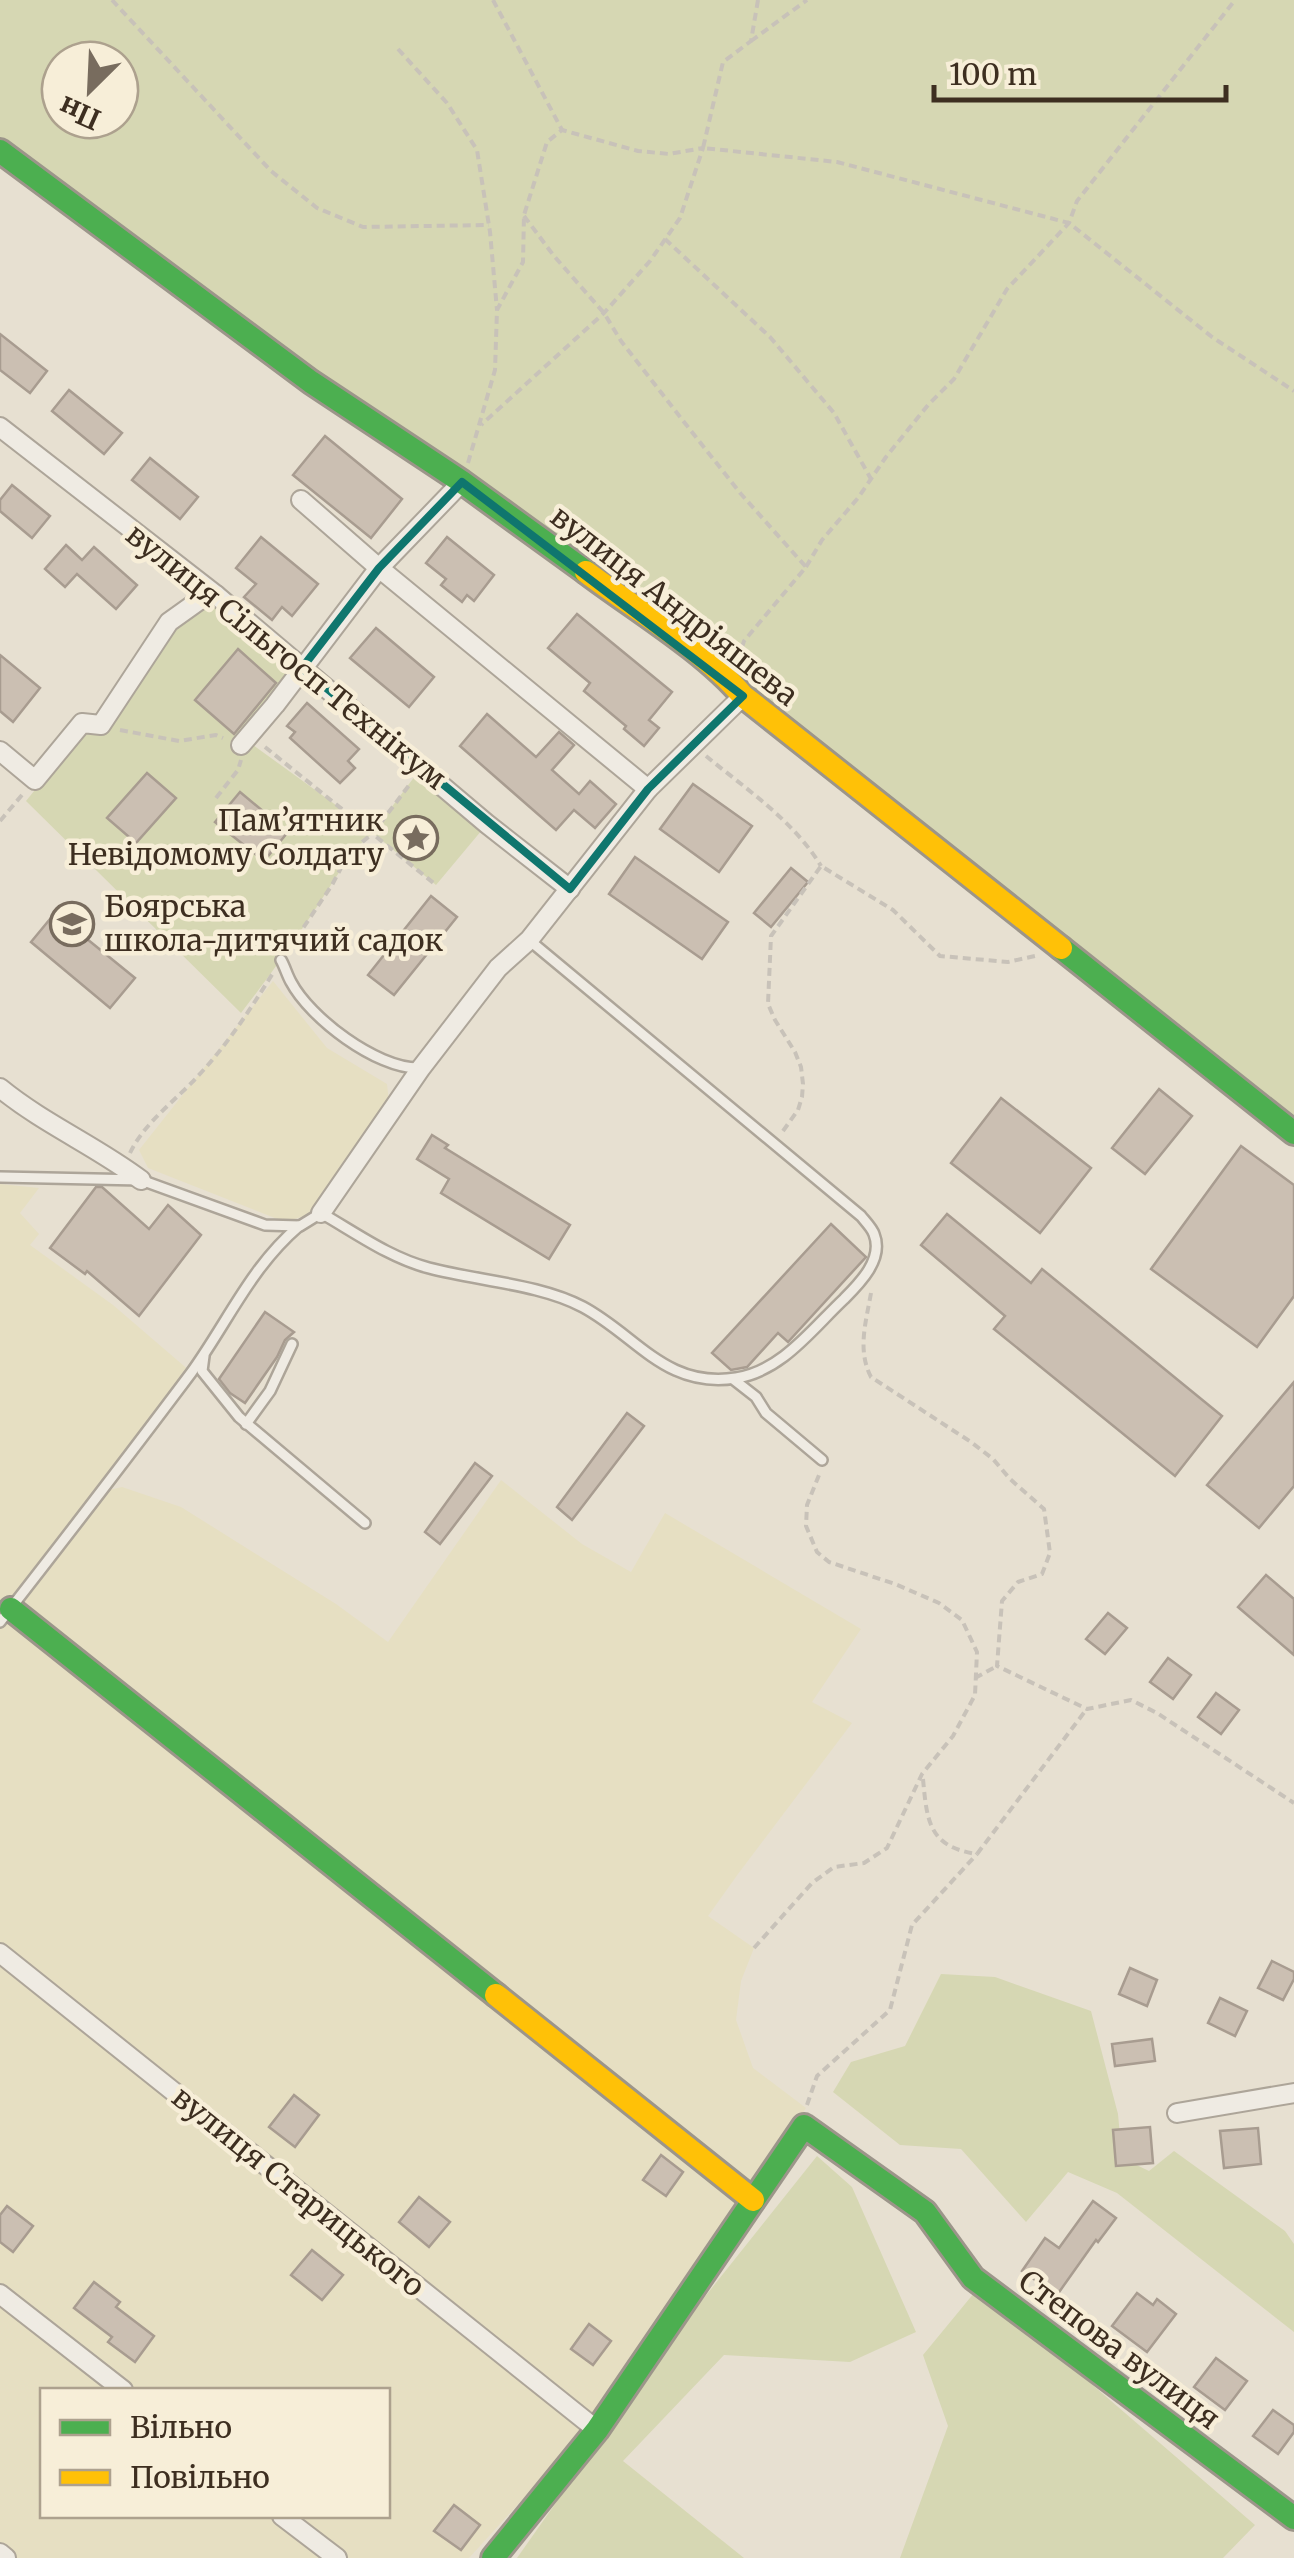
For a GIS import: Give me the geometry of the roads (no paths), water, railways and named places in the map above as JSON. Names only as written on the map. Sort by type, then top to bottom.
[{"type":"street","name":"вулиця Андріяшева","points":[[0,151],[311,382],[462,482],[700,656],[1294,1133]]},
{"type":"street","name":"вулиця Сільгосп Технікум","points":[[0,427],[216,595],[487,824],[570,889]]},
{"type":"street","points":[[245,740],[379,568],[462,482]]},
{"type":"street","points":[[300,500],[648,789]]},
{"type":"street","points":[[0,751],[35,780],[82,724],[101,725],[170,622],[204,598],[216,595]]},
{"type":"street","points":[[321,1213],[421,1068],[498,968],[529,940],[648,789],[693,745],[737,689]]},
{"type":"street","points":[[0,1088],[23,1107],[141,1180]]},
{"type":"street","points":[[5,1615],[753,2200],[596,2430],[493,2558]]},
{"type":"street","name":"вулиця Старицького","points":[[0,1953],[596,2430]]},
{"type":"street","points":[[1177,2113],[1294,2093]]},
{"type":"street","name":"Степова вулиця","points":[[753,2200],[804,2126],[925,2212],[974,2278],[1294,2518]]},
{"type":"street","points":[[0,2294],[120,2388]]},
{"type":"street","points":[[285,2518],[336,2558]]},
{"type":"street","points":[[0,2553],[6,2558]]},
{"type":"lane","points":[[5,1615],[205,1353],[249,1281],[278,1245],[321,1213],[385,1251],[425,1267],[548,1292],[580,1305],[610,1323],[656,1362],[692,1378],[734,1379],[760,1372],[781,1360],[859,1284],[875,1259],[875,1236],[861,1216],[529,940]]},
{"type":"lane","points":[[281,960],[291,982],[317,1015],[354,1044],[406,1068],[421,1068]]},
{"type":"lane","points":[[0,1177],[141,1180],[265,1225],[300,1226]]},
{"type":"lane","points":[[246,1424],[270,1391],[292,1344]]},
{"type":"lane","points":[[205,1353],[202,1371],[246,1424],[366,1522]]},
{"type":"lane","points":[[734,1379],[756,1396],[766,1413],[822,1460]]},
{"type":"place","name":"Пам’ятник Невідомому Солдату","points":[[416,838]]},
{"type":"place","name":"Боярська школа-дитячий садок","points":[[72,924]]}]
